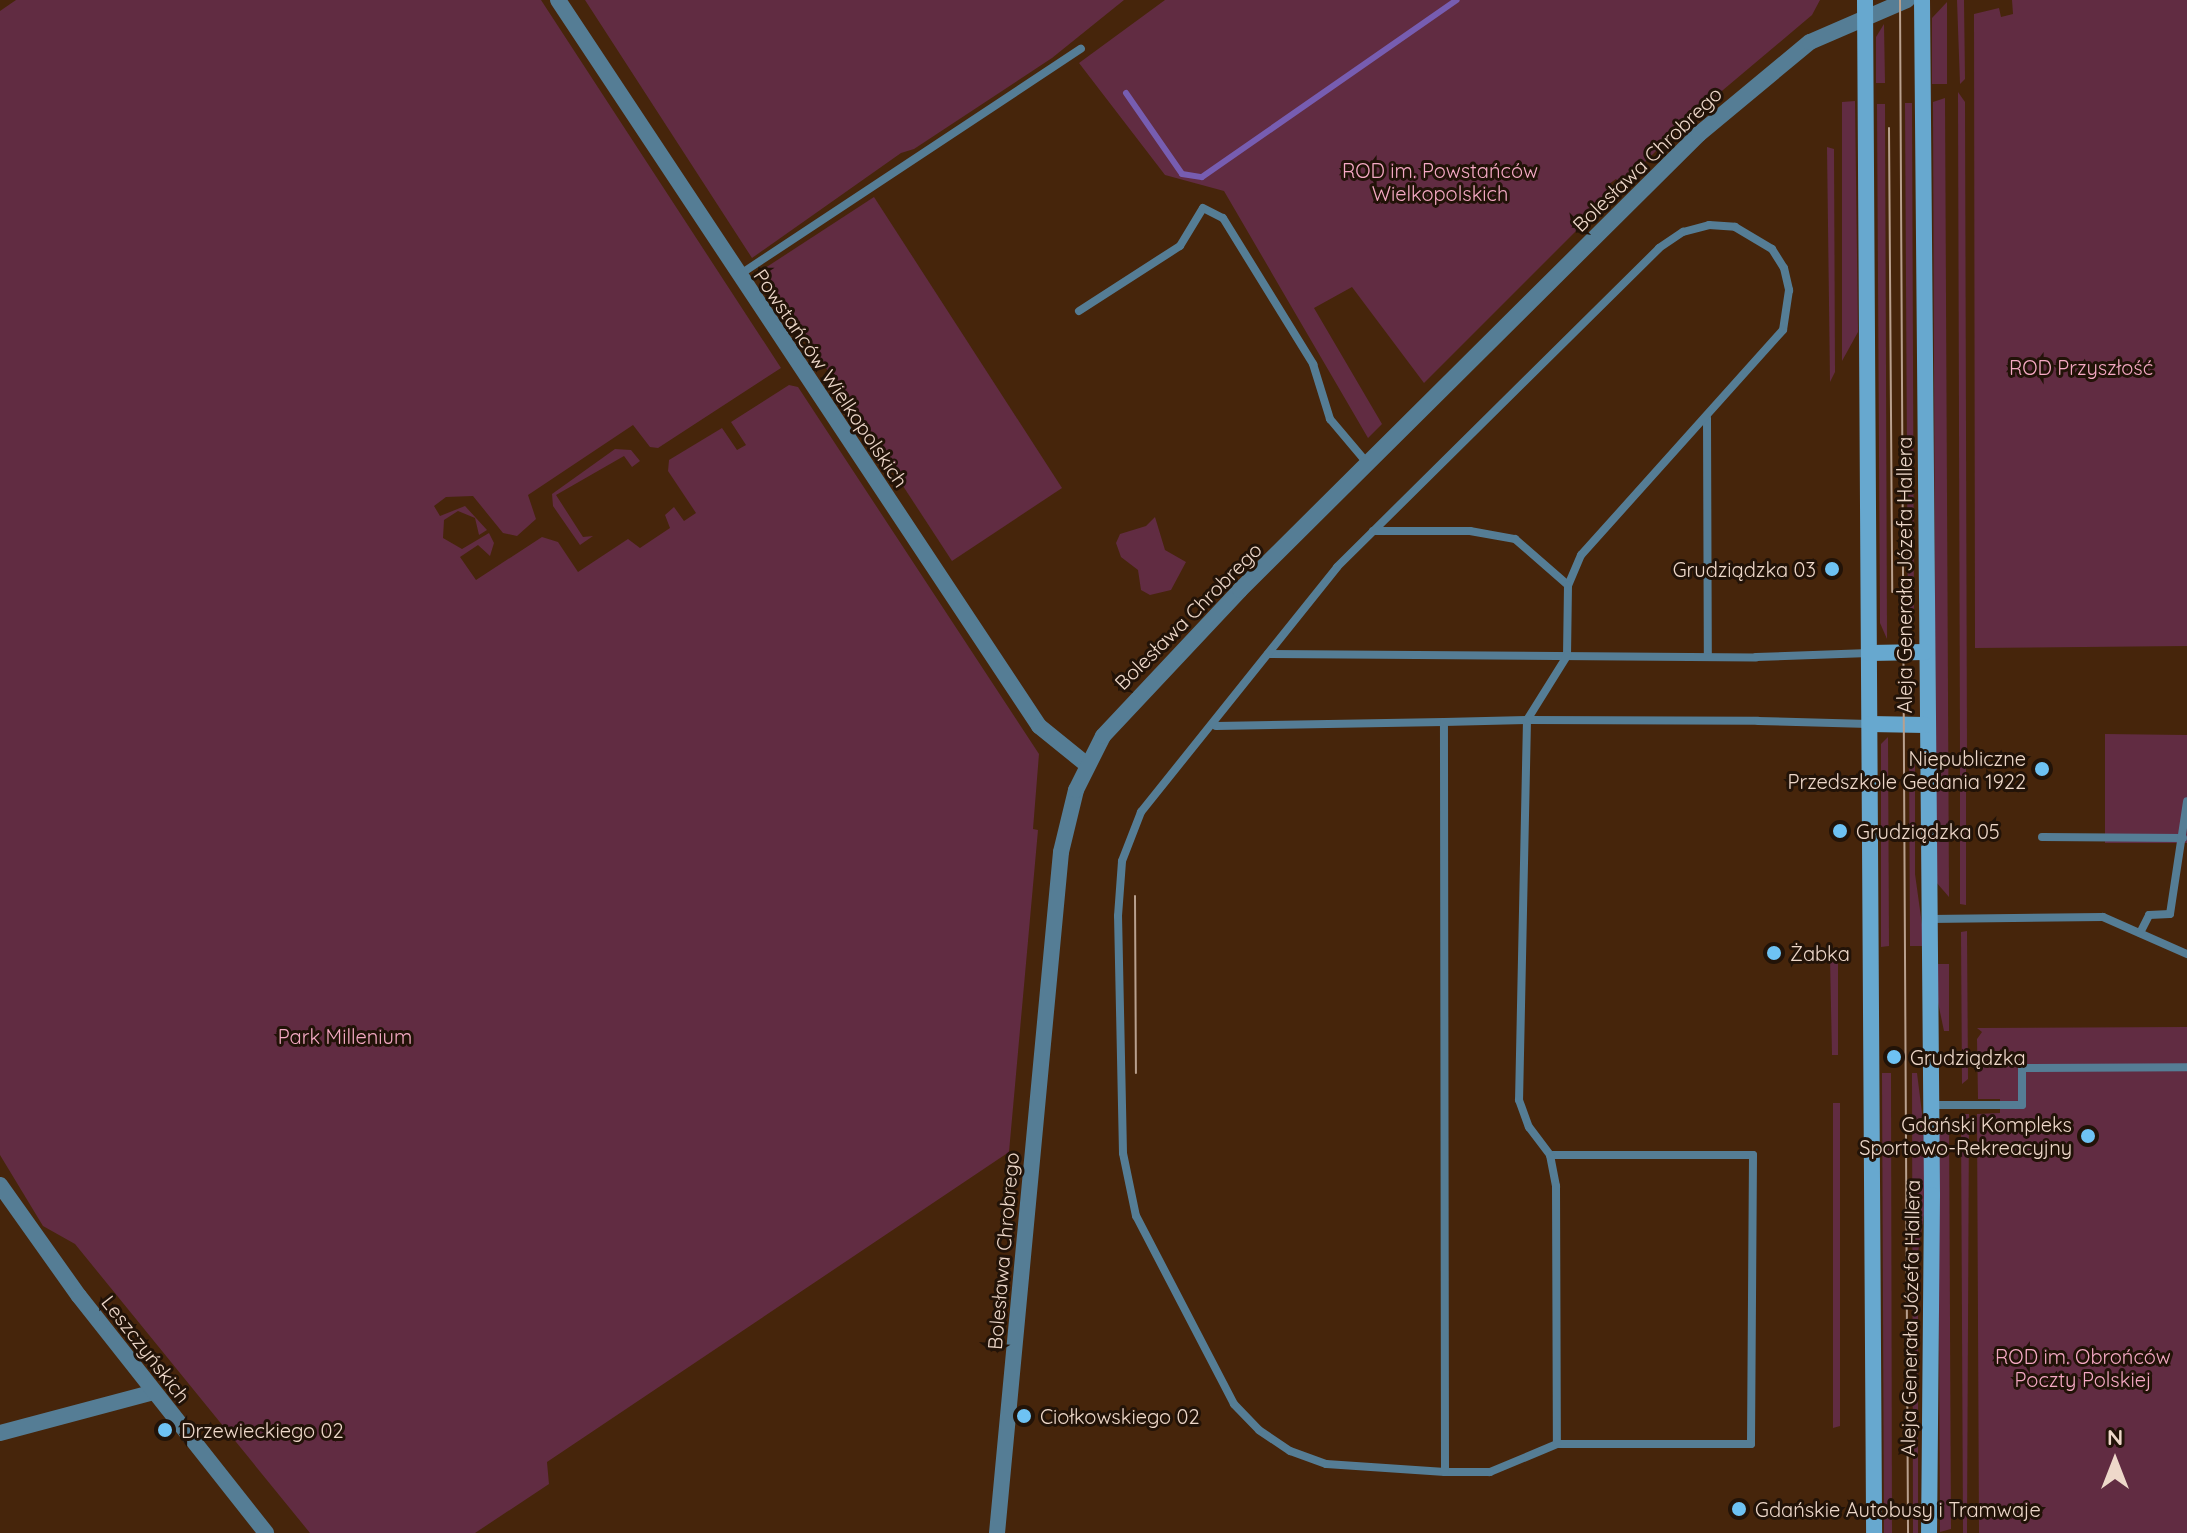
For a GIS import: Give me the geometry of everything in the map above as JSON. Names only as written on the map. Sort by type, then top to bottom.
[{"type":"main road","name":"Aleja Generała Józefa Hallera","points":[[1922,0],[1925,725],[1931,1105],[1929,1533]]},
{"type":"main road","name":"Aleja Generała Józefa Hallera","points":[[1865,7],[1874,1533]]},
{"type":"main road","points":[[1869,653],[1925,652]]},
{"type":"main road","points":[[1870,724],[1925,725]]},
{"type":"street","name":"Powstańców Wielkopolskich","points":[[558,0],[1039,726],[1086,764]]},
{"type":"street","name":"Bolesława Chrobrego","points":[[997,1533],[1053,920],[1061,852],[1086,764],[1128,704],[1699,134],[1810,42],[1865,7],[1907,0]]},
{"type":"street","name":"Leszczyńskich","points":[[0,1185],[154,1392],[266,1533]]},
{"type":"street","points":[[0,1433],[154,1392]]},
{"type":"lane","points":[[738,275],[1081,49]]},
{"type":"lane","points":[[1079,311],[1180,246],[1203,208],[1223,218],[1313,364],[1330,419],[1369,465]]},
{"type":"lane","points":[[1550,1155],[1753,1155],[1751,1444],[1557,1444],[1539,1448],[1504,1470],[1445,1472],[1326,1464],[1290,1451],[1259,1430],[1234,1404],[1136,1216],[1123,1153],[1122,861],[1141,812],[1216,726],[1268,654],[1373,531],[1659,248],[1683,232],[1709,225],[1735,227],[1772,249],[1784,268],[1789,309],[1770,351],[1594,539],[1568,585],[1567,656],[1527,720],[1519,1100],[1529,1127],[1550,1155],[1556,1186],[1557,1444]]},
{"type":"lane","points":[[1707,417],[1708,657]]},
{"type":"lane","points":[[1373,531],[1470,531],[1515,539],[1568,585]]},
{"type":"lane","points":[[1268,654],[1708,657],[1869,653]]},
{"type":"lane","points":[[1216,726],[1527,720],[1870,724]]},
{"type":"lane","points":[[1444,722],[1445,1472]]},
{"type":"lane","points":[[2140,933],[2149,915],[2170,914],[2187,801]]},
{"type":"lane","points":[[2042,837],[2183,838]]},
{"type":"lane","points":[[1930,919],[2103,917],[2187,954]]},
{"type":"lane","points":[[1931,1105],[2022,1105],[2022,1068],[2187,1067]]},
{"type":"green space","name":"Park Millenium","points":[[16,0],[541,0],[781,368],[658,448],[650,447],[633,425],[528,495],[536,519],[517,536],[503,533],[473,496],[446,497],[434,506],[440,516],[465,506],[487,530],[479,535],[475,518],[458,511],[444,520],[443,538],[462,549],[489,533],[494,543],[490,556],[478,545],[460,557],[476,580],[542,537],[558,542],[578,572],[628,539],[640,548],[670,528],[665,515],[674,507],[684,521],[696,513],[668,471],[669,460],[722,428],[737,450],[746,445],[731,422],[789,385],[798,387],[1039,754],[1033,829],[1038,830],[1009,1152],[547,1462],[549,1484],[475,1533],[310,1533],[75,1244],[43,1226],[0,1155],[0,11]]},
{"type":"green space","points":[[585,0],[1124,0],[1052,58],[914,149],[901,153],[752,258]]},
{"type":"green space","name":"ROD im. Powstańców Wielkopolskich","points":[[1165,0],[1820,0],[1812,15],[1685,122],[1622,185],[1616,179],[1609,184],[1614,193],[1424,383],[1352,287],[1314,308],[1382,424],[1368,438],[1224,191],[1165,175],[1079,63]]},
{"type":"green space","points":[[1957,0],[1964,0],[1965,79],[1960,84]]},
{"type":"green space","name":"ROD Przyszłość","points":[[2012,0],[2187,0],[2187,646],[1975,648],[1974,14],[1999,8],[2001,17],[2013,14]]},
{"type":"green space","points":[[1947,2],[1947,84],[1932,84],[1932,18]]},
{"type":"green space","points":[[1884,24],[1885,83],[1876,83],[1876,37]]},
{"type":"green space","points":[[1958,92],[1965,102],[1967,758],[1960,759]]},
{"type":"green space","points":[[1945,98],[1949,897],[1936,882],[1933,102]]},
{"type":"green space","points":[[1855,101],[1858,332],[1842,361],[1842,102]]},
{"type":"green space","points":[[1905,103],[1912,103],[1914,622],[1908,636]]},
{"type":"green space","points":[[1877,104],[1885,104],[1887,639],[1880,623]]},
{"type":"green space","points":[[1827,147],[1834,149],[1835,372],[1830,382]]},
{"type":"green space","points":[[874,197],[1062,488],[952,561],[762,270]]},
{"type":"green space","points":[[615,449],[631,450],[640,461],[632,467],[624,456],[556,495],[583,537],[593,536],[580,545],[553,506],[552,494]]},
{"type":"green space","points":[[1155,517],[1165,550],[1186,562],[1171,590],[1150,595],[1141,590],[1138,570],[1121,557],[1116,543],[1120,534],[1146,526]]},
{"type":"green space","points":[[2105,734],[2187,735],[2187,843],[2105,843]]},
{"type":"green space","points":[[1888,737],[1889,946],[1881,947],[1881,744]]},
{"type":"green space","points":[[1909,749],[1915,764],[1915,874],[1925,946],[1910,946]]},
{"type":"green space","points":[[1960,767],[1966,767],[1966,905],[1960,904]]},
{"type":"green space","points":[[1967,931],[1968,1079],[1962,1084],[1961,932]]},
{"type":"green space","points":[[1830,957],[1838,957],[1838,1055],[1832,1055]]},
{"type":"green space","points":[[1936,964],[1949,964],[1949,1031],[1944,1031],[1936,993]]},
{"type":"green space","name":"ROD im. Obrońców Poczty Polskiej","points":[[2187,1027],[2187,1533],[1979,1533],[1977,1114],[2000,1113],[2000,1099],[1978,1099],[1977,1039],[1982,1032],[1977,1028]]},
{"type":"green space","points":[[1882,1073],[1891,1073],[1892,1533],[1884,1533]]},
{"type":"green space","points":[[1912,1073],[1917,1073],[1925,1137],[1926,1201],[1918,1253],[1918,1533],[1913,1533]]},
{"type":"green space","points":[[1833,1103],[1840,1103],[1840,1426],[1833,1428]]},
{"type":"green space","points":[[1961,1114],[1969,1114],[1967,1533],[1963,1533]]},
{"type":"green space","points":[[1949,1116],[1951,1529],[1940,1532],[1938,1133]]},
{"type":"waterway","points":[[1126,93],[1182,174],[1202,177],[1457,0]]},
{"type":"tram line","points":[[1900,0],[1908,1533]]},
{"type":"tram line","points":[[1889,128],[1892,592]]},
{"type":"tram line","points":[[1135,896],[1136,1073]]},
{"type":"place","name":"Grudziądzka 03","points":[[1832,569]]},
{"type":"place","name":"Niepubliczne Przedszkole Gedania 1922","points":[[2042,769]]},
{"type":"place","name":"Grudziądzka 05","points":[[1840,831]]},
{"type":"place","name":"Żabka","points":[[1774,953]]},
{"type":"place","name":"Grudziądzka","points":[[1894,1057]]},
{"type":"place","name":"Gdański Kompleks Sportowo-Rekreacyjny","points":[[2088,1136]]},
{"type":"place","name":"Ciołkowskiego 02","points":[[1024,1416]]},
{"type":"place","name":"Drzewieckiego 02","points":[[165,1430]]},
{"type":"place","name":"Gdańskie Autobusy i Tramwaje","points":[[1739,1509]]}]
